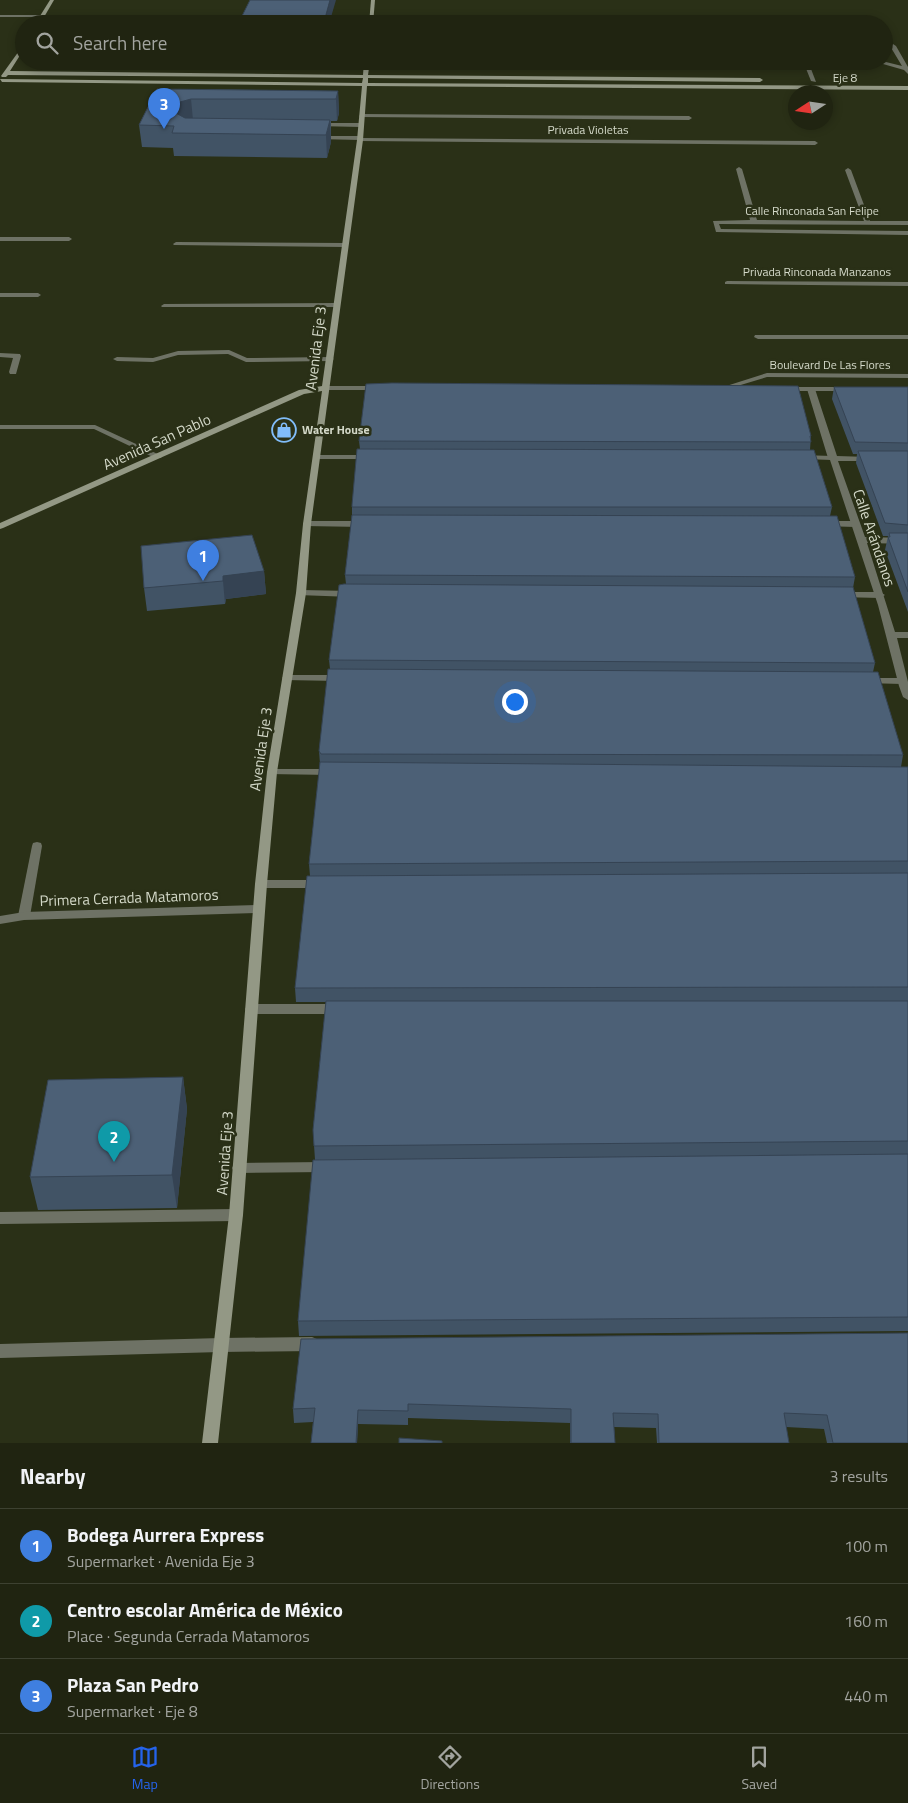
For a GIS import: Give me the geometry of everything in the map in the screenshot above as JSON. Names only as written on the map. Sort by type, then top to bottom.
[{"type":"main road","points":[[43,15],[52,0]]},
{"type":"main road","points":[[372,15],[373,0]]},
{"type":"main road","points":[[1,81],[15,58]]},
{"type":"main road","name":"Avenida Eje 3","points":[[210,1443],[236,1215],[261,884],[272,772],[301,593],[307,524],[318,457],[344,245],[360,139],[366,70]]},
{"type":"main road","points":[[6,72],[764,80]]},
{"type":"main road","name":"Eje 8","points":[[772,80],[908,81]]},
{"type":"main road","name":"Eje 8","points":[[1,81],[908,88]]},
{"type":"main road","name":"Avenida San Pablo","points":[[0,526],[302,392],[326,388]]},
{"type":"street","points":[[0,16],[15,16]]},
{"type":"street","points":[[0,21],[15,21]]},
{"type":"street","points":[[893,46],[907,70]]},
{"type":"street","points":[[893,66],[907,70]]},
{"type":"street","points":[[570,70],[570,79]]},
{"type":"street","points":[[810,70],[814,81]]},
{"type":"street","points":[[362,116],[689,118]]},
{"type":"street","points":[[312,125],[361,125]]},
{"type":"street","name":"Privada Violetas","points":[[312,138],[815,143]]},
{"type":"street","points":[[739,169],[754,222]]},
{"type":"street","points":[[848,170],[868,223]]},
{"type":"street","name":"Calle Rinconada San Felipe","points":[[908,223],[715,222],[718,231],[908,233]]},
{"type":"street","points":[[0,239],[69,239]]},
{"type":"street","points":[[176,244],[344,245]]},
{"type":"street","name":"Privada Rinconada Manzanos","points":[[727,283],[908,284]]},
{"type":"street","points":[[0,295],[38,295]]},
{"type":"street","points":[[164,306],[337,305]]},
{"type":"street","points":[[758,337],[908,337]]},
{"type":"street","points":[[117,359],[153,360],[178,353],[229,352],[246,360],[330,359]]},
{"type":"street","points":[[0,355],[17,356],[13,372]]},
{"type":"street","name":"Boulevard De Las Flores","points":[[724,388],[767,375],[908,376]]},
{"type":"street","points":[[326,388],[386,388]]},
{"type":"street","name":"Boulevard De Las Flores","points":[[714,388],[755,389]]},
{"type":"street","name":"Calle Arándanos","points":[[811,388],[832,458],[893,635],[902,681],[908,697]]},
{"type":"street","name":"Boulevard De Las Flores","points":[[774,389],[860,389]]},
{"type":"street","points":[[0,427],[95,427],[158,456]]},
{"type":"street","points":[[318,457],[378,457]]},
{"type":"street","points":[[798,457],[880,459]]},
{"type":"street","points":[[307,524],[377,524]]},
{"type":"street","points":[[815,524],[855,524]]},
{"type":"street","points":[[860,540],[908,541]]},
{"type":"street","points":[[301,593],[361,594]]},
{"type":"street","points":[[830,595],[880,595]]},
{"type":"street","points":[[893,635],[908,636]]},
{"type":"street","points":[[287,678],[346,678]]},
{"type":"street","points":[[852,680],[902,681]]},
{"type":"street","points":[[272,772],[342,772]]},
{"type":"street","points":[[24,916],[37,846]]},
{"type":"street","points":[[261,884],[331,884]]},
{"type":"street","name":"Primera Cerrada Matamoros","points":[[0,920],[24,916],[259,909]]},
{"type":"street","points":[[251,1009],[351,1009]]},
{"type":"street","points":[[239,1168],[339,1167]]},
{"type":"street","points":[[0,1218],[236,1215]]},
{"type":"street","points":[[0,1351],[330,1344]]},
{"type":"building","points":[[250,0],[330,0],[326,15],[242,15]]},
{"type":"building","points":[[157,89],[338,91],[336,99],[191,99],[180,102],[174,112],[185,118],[330,120],[326,135],[172,133],[174,126],[139,125]]},
{"type":"building","points":[[366,384],[798,386],[811,442],[359,441]]},
{"type":"building","points":[[834,387],[908,387],[908,443],[855,442]]},
{"type":"building","points":[[357,449],[814,450],[832,507],[352,507]]},
{"type":"building","points":[[858,451],[908,451],[908,525],[885,523]]},
{"type":"building","points":[[352,515],[837,516],[855,577],[345,575]]},
{"type":"building","points":[[889,533],[908,533],[908,592],[888,537],[890,537]]},
{"type":"building","points":[[252,535],[264,571],[223,576],[223,581],[144,588],[141,546]]},
{"type":"building","points":[[339,585],[853,587],[875,663],[329,660]]},
{"type":"building","points":[[328,669],[878,672],[903,755],[321,754],[319,751]]},
{"type":"building","points":[[320,762],[908,767],[908,861],[309,864]]},
{"type":"building","points":[[908,873],[908,987],[295,988],[307,876]]},
{"type":"building","points":[[326,1001],[908,1001],[908,1141],[314,1146],[313,1130]]},
{"type":"building","points":[[183,1077],[172,1175],[30,1177],[48,1080]]},
{"type":"building","points":[[908,1154],[908,1317],[298,1321],[313,1160]]},
{"type":"building","points":[[908,1333],[908,1443],[833,1443],[827,1415],[784,1413],[789,1443],[659,1443],[658,1414],[613,1413],[615,1443],[571,1443],[571,1409],[408,1404],[408,1411],[358,1410],[356,1443],[311,1443],[315,1408],[293,1409],[301,1339]]},
{"type":"building","points":[[399,1438],[442,1441],[442,1443],[399,1443]]},
{"type":"place","name":"Plaza San Pedro","points":[[164,129]]},
{"type":"place","name":"Water House","points":[[284,430]]},
{"type":"place","name":"Bodega Aurrera Express","points":[[203,581]]},
{"type":"place","name":"Centro escolar América de México","points":[[114,1162]]}]
